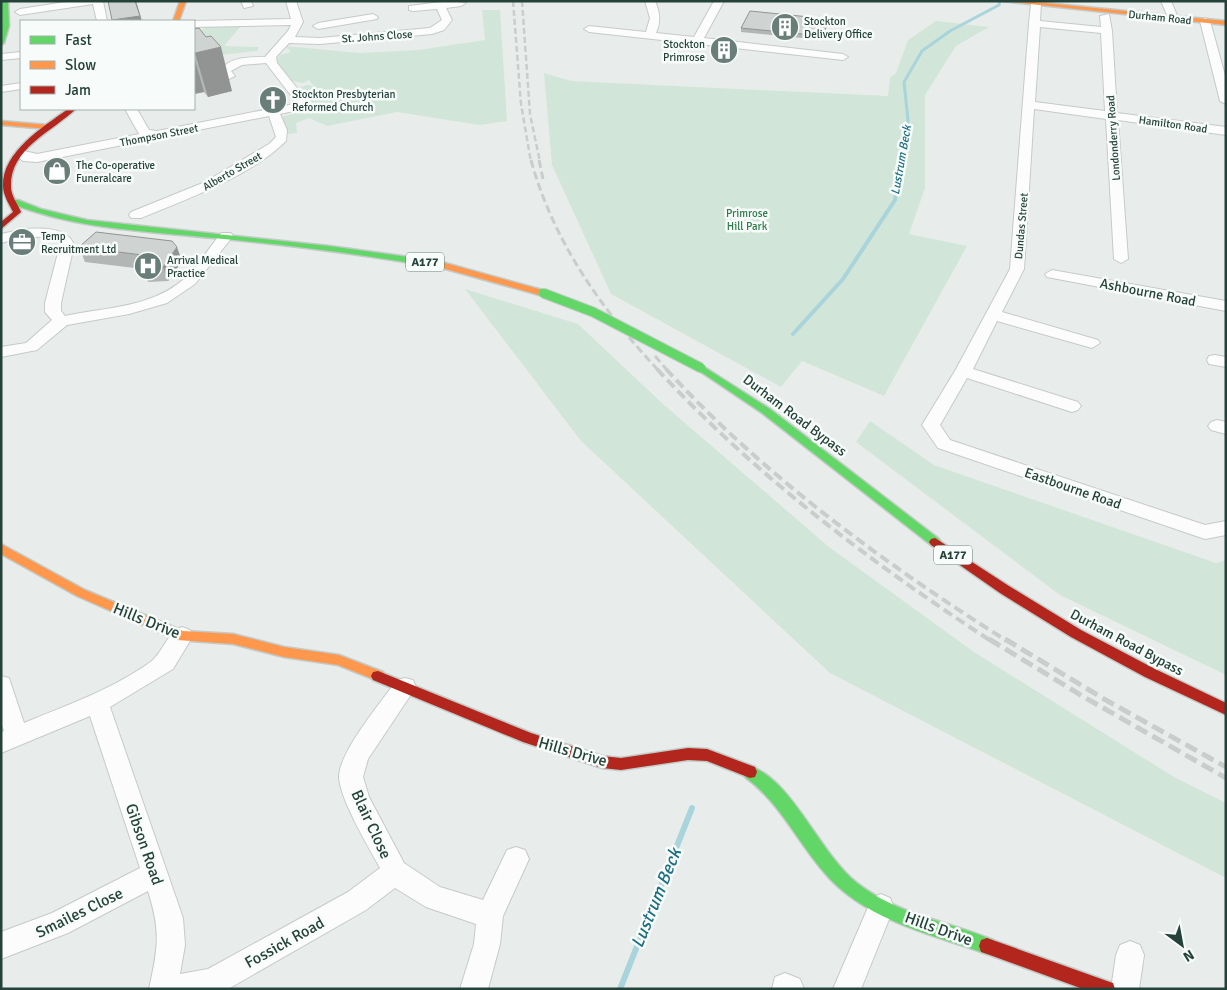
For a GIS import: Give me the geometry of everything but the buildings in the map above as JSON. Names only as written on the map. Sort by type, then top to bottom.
[{"type":"main road","points":[[176,20],[183,1]]},
{"type":"main road","name":"Durham Road","points":[[1006,1],[1226,23]]},
{"type":"main road","points":[[1,43],[5,3]]},
{"type":"main road","points":[[1,162],[35,126],[57,110]]},
{"type":"main road","points":[[1,228],[17,212],[10,200],[7,184],[12,168],[20,154],[48,127],[71,110]]},
{"type":"main road","points":[[1,123],[48,127]]},
{"type":"main road","name":"A177","points":[[10,200],[42,214],[79,223]]},
{"type":"main road","name":"A177","points":[[1,228],[79,223],[226,236]]},
{"type":"main road","name":"Durham Road Bypass","points":[[226,236],[304,244],[448,267],[543,293],[593,312],[701,368],[777,417],[941,546],[999,586],[1105,650],[1226,710]]},
{"type":"main road","name":"Hills Drive","points":[[1,548],[81,593],[182,636],[233,639],[284,652],[328,657],[528,738],[602,762],[620,764],[688,754],[707,755],[752,773],[768,785],[836,874],[856,892],[880,907],[1107,989]]},
{"type":"street","points":[[5,3],[24,1]]},
{"type":"street","points":[[20,12],[94,1],[99,3],[102,20]]},
{"type":"street","points":[[229,76],[225,71],[235,63],[271,60],[270,57],[296,28],[298,22],[291,1]]},
{"type":"street","points":[[650,1],[657,21],[650,36]]},
{"type":"street","points":[[697,41],[719,1]]},
{"type":"street","points":[[1166,1],[1173,18]]},
{"type":"street","name":"St. Johns Close","points":[[412,8],[461,2]]},
{"type":"street","name":"Dundas Street","points":[[931,425],[994,315],[1017,269],[1036,4]]},
{"type":"street","name":"St. Johns Close","points":[[286,40],[320,41],[354,36],[432,31],[440,28],[446,20],[440,5]]},
{"type":"street","name":"Londonderry Road","points":[[1108,10],[1106,31],[1121,259]]},
{"type":"street","points":[[318,26],[373,17]]},
{"type":"street","points":[[195,20],[298,22]]},
{"type":"street","points":[[1205,21],[1226,101]]},
{"type":"street","points":[[344,22],[354,36]]},
{"type":"street","points":[[1034,23],[1106,31]]},
{"type":"street","points":[[589,29],[843,57]]},
{"type":"street","points":[[839,70],[846,45]]},
{"type":"street","points":[[1,57],[20,56]]},
{"type":"street","name":"Thompson Street","points":[[20,154],[27,158],[37,158],[140,138],[149,134],[157,135],[298,107],[302,102],[272,64],[271,60]]},
{"type":"street","points":[[1,89],[20,86]]},
{"type":"street","name":"Hamilton Road","points":[[1030,105],[1226,131]]},
{"type":"street","points":[[132,110],[144,132],[149,134]]},
{"type":"street","name":"Alberto Street","points":[[136,215],[159,212],[210,185],[273,147],[282,138],[282,130],[274,113]]},
{"type":"street","points":[[1,239],[25,234],[46,233],[66,239],[67,246],[52,303],[53,312],[62,322]]},
{"type":"street","points":[[1,352],[31,347],[54,326],[62,322],[148,304],[174,293],[189,282],[226,236]]},
{"type":"street","name":"Ashbourne Road","points":[[1052,274],[1072,273],[1226,306]]},
{"type":"street","points":[[994,315],[1092,343]]},
{"type":"street","points":[[963,371],[1072,406]]},
{"type":"street","name":"Eastbourne Road","points":[[931,425],[944,444],[1205,532],[1226,528]]},
{"type":"street","points":[[1,685],[9,740],[97,702],[156,670],[165,663],[182,636]]},
{"type":"street","name":"Blair Close","points":[[406,687],[360,750],[353,765],[351,777],[358,800],[396,872],[418,889],[435,898],[490,915]]},
{"type":"street","name":"Gibson Road","points":[[97,702],[173,932],[163,988]]},
{"type":"street","points":[[474,989],[487,944],[490,915],[516,860]]},
{"type":"street","name":"Fossick Road","points":[[163,988],[194,987],[214,982],[357,901],[396,872]]},
{"type":"street","name":"Smailes Close","points":[[1,946],[27,938],[59,924],[155,874]]},
{"type":"street","points":[[847,989],[880,907]]},
{"type":"street","points":[[1125,989],[1130,954]]},
{"type":"green space","points":[[482,10],[500,10],[507,121],[479,125],[397,112],[327,126],[309,118],[296,123],[297,133],[288,134],[282,117],[317,107],[298,89],[306,85],[314,86],[309,80],[303,83],[291,81],[276,61],[280,55],[291,52],[285,46],[360,53],[418,50],[485,40]]},
{"type":"green space","name":"Primrose Hill Park","points":[[936,21],[989,27],[956,46],[925,95],[925,188],[909,234],[967,246],[884,396],[802,361],[781,387],[611,294],[552,165],[544,73],[571,81],[888,96],[890,78],[896,73],[908,40]]},
{"type":"green space","points":[[242,25],[224,46],[259,47],[257,51],[220,55],[195,33],[209,26]]},
{"type":"green space","points":[[465,289],[578,324],[663,404],[829,547],[974,652],[1174,777],[1226,803],[1226,878],[830,673],[581,441]]},
{"type":"green space","points":[[870,421],[934,465],[1216,563],[1226,560],[1226,675],[1060,595],[856,442]]},
{"type":"waterway","name":"Lustrum Beck","points":[[901,162],[908,120],[904,82],[922,51],[950,31],[999,5],[1000,1]]},
{"type":"waterway","name":"Lustrum Beck","points":[[793,334],[843,279],[895,200],[901,160]]},
{"type":"waterway","name":"Lustrum Beck","points":[[620,989],[692,808]]},
{"type":"railway","points":[[513,1],[521,104],[531,162]]},
{"type":"railway","points":[[522,1],[530,114],[540,162]]},
{"type":"railway","points":[[531,160],[540,190],[552,219],[582,273],[599,299],[658,370]]},
{"type":"railway","points":[[539,160],[543,179]]},
{"type":"railway","points":[[655,356],[667,370]]},
{"type":"railway","points":[[657,369],[734,445],[815,515],[902,580],[991,641]]},
{"type":"railway","points":[[666,369],[743,446],[785,482],[871,549],[961,612],[1007,641]]},
{"type":"railway","points":[[989,639],[1084,697],[1226,778]]},
{"type":"railway","points":[[1005,639],[1104,699],[1226,767]]},
{"type":"traffic: fast","points":[[1,43],[6,26],[5,1]]},
{"type":"traffic: fast","points":[[15,202],[39,211],[87,223],[300,245],[387,256],[445,266]]},
{"type":"traffic: fast","points":[[543,293],[593,312],[701,368]]},
{"type":"traffic: fast","points":[[701,368],[766,411],[935,542]]},
{"type":"traffic: fast","points":[[750,772],[775,793],[825,862],[851,888],[887,910],[927,926],[987,946]]},
{"type":"traffic: slow","points":[[176,20],[183,1]]},
{"type":"traffic: slow","points":[[1005,1],[1226,23]]},
{"type":"traffic: slow","points":[[1,123],[48,127]]},
{"type":"traffic: slow","points":[[445,266],[543,293]]},
{"type":"traffic: slow","points":[[1,548],[81,593],[182,636],[233,639],[284,652],[339,660],[378,676]]},
{"type":"traffic: jam","points":[[1,227],[17,212],[7,187],[8,175],[20,152],[41,132],[71,110]]},
{"type":"traffic: jam","points":[[935,542],[1004,590],[1076,633],[1150,673],[1226,709]]},
{"type":"traffic: jam","points":[[378,676],[528,738],[602,762],[621,764],[688,754],[707,755],[750,772]]},
{"type":"traffic: jam","points":[[987,946],[1107,989]]},
{"type":"place","name":"Stockton Delivery Office","points":[[785,27]]},
{"type":"place","name":"Stockton Primrose","points":[[724,50]]},
{"type":"place","name":"Stockton Presbyterian Reformed Church","points":[[273,100]]},
{"type":"place","name":"The Co-operative Funeralcare","points":[[57,171]]},
{"type":"place","name":"Temp Recruitment Ltd","points":[[22,242]]},
{"type":"place","name":"Arrival Medical Practice","points":[[148,266]]}]
